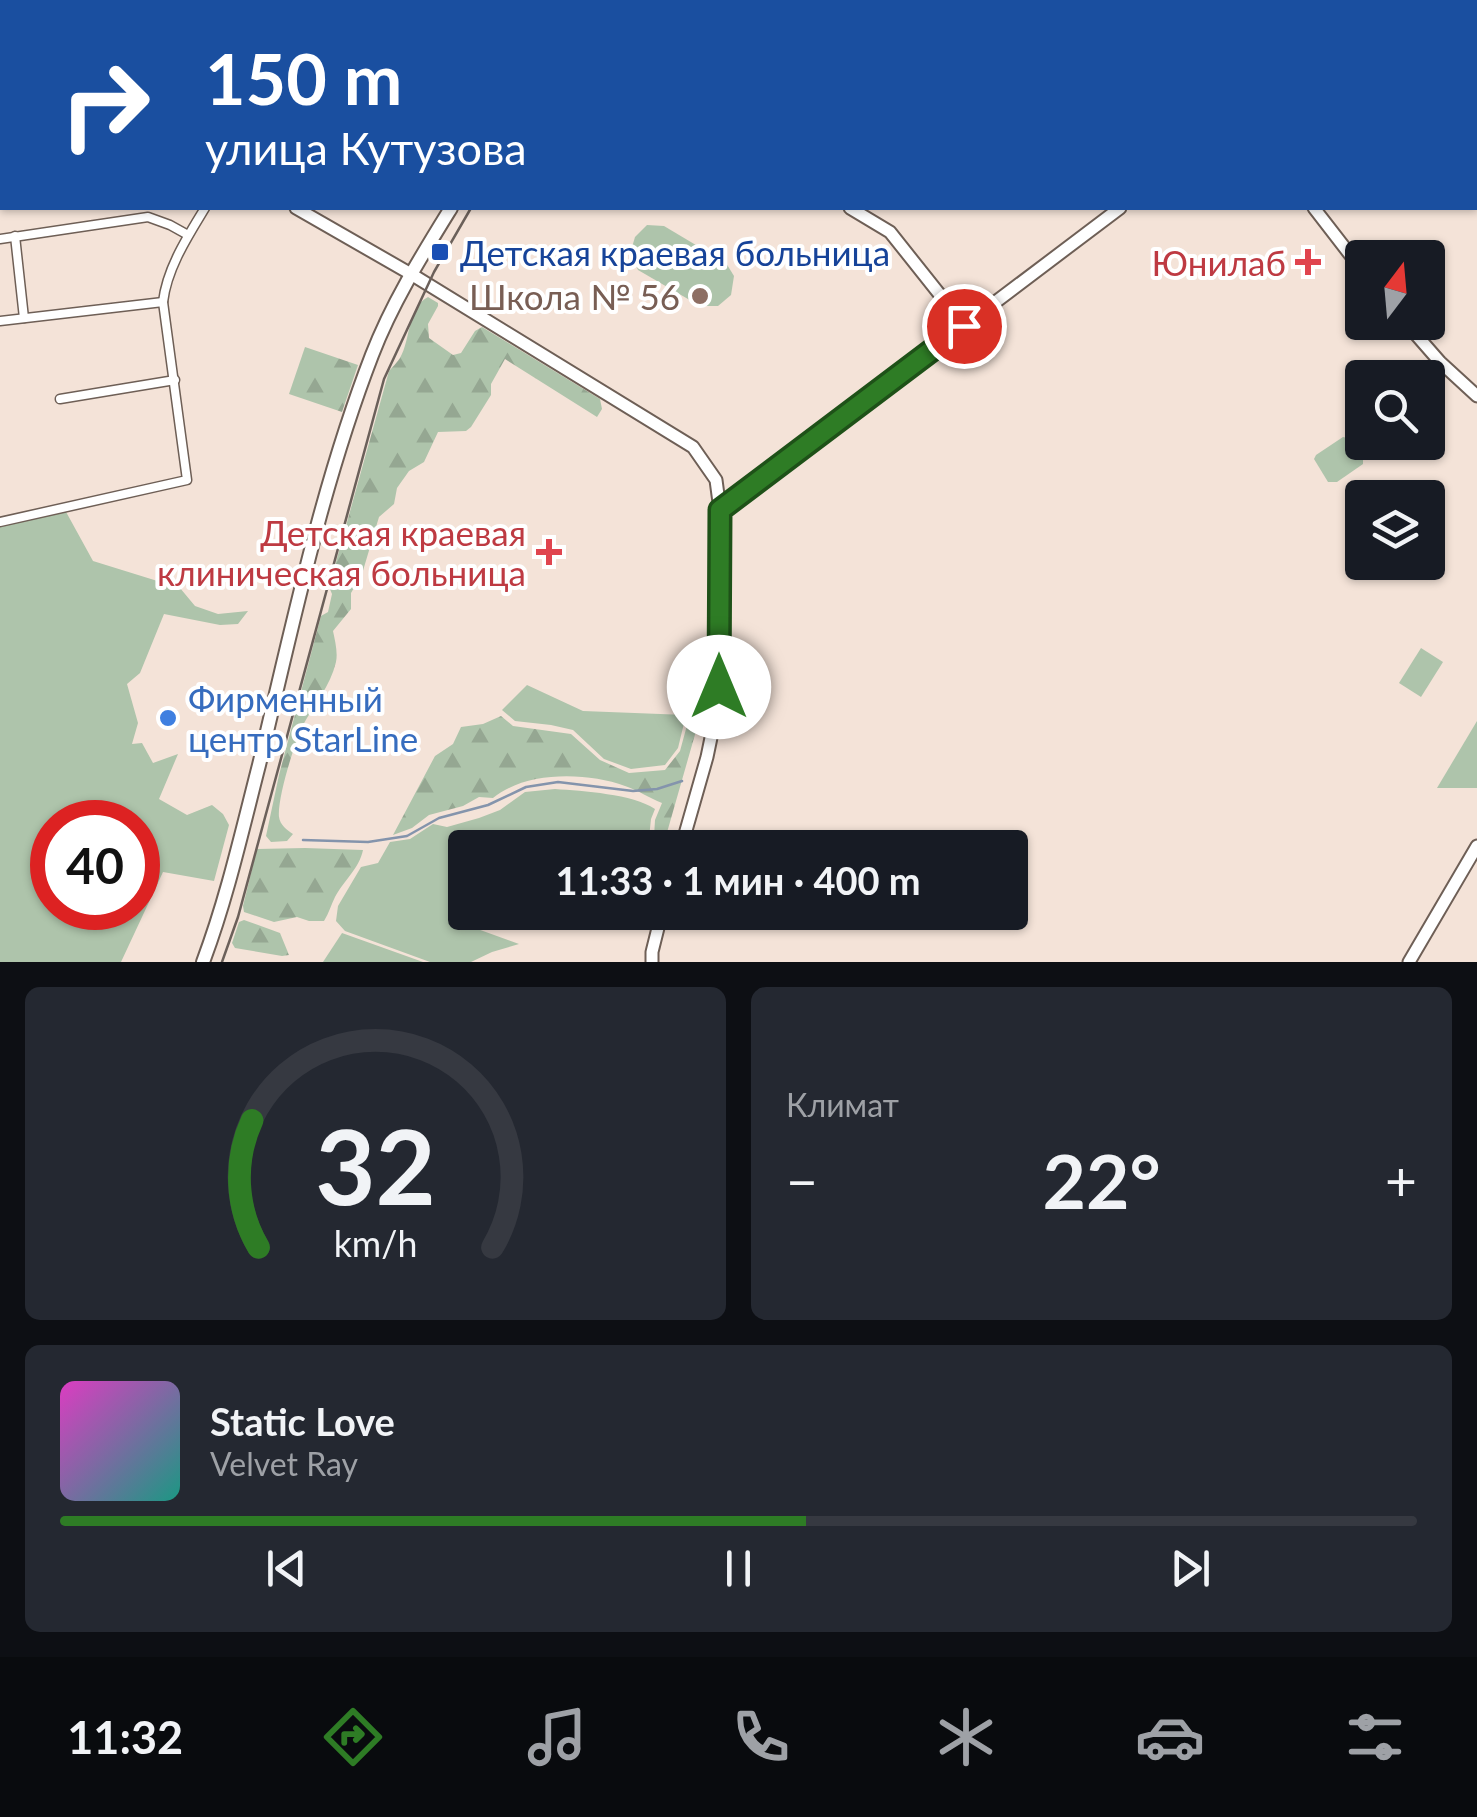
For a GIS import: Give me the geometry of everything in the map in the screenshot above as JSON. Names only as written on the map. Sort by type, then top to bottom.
[{"type":"main road","points":[[203,962],[221,915],[348,424],[374,352],[410,274],[450,210]]},
{"type":"street","points":[[0,522],[187,480],[163,302],[168,279],[205,210]]},
{"type":"street","points":[[299,210],[693,447],[716,480],[720,510],[718,704],[689,830]]},
{"type":"street","points":[[853,210],[890,232],[964,326]]},
{"type":"street","points":[[720,510],[1117,210]]},
{"type":"street","points":[[1316,210],[1345,248]]},
{"type":"street","points":[[0,240],[148,217],[188,235]]},
{"type":"street","points":[[15,236],[24,318]]},
{"type":"street","points":[[0,321],[163,302]]},
{"type":"street","points":[[1421,340],[1477,396]]},
{"type":"street","points":[[60,399],[174,380]]},
{"type":"street","points":[[1409,962],[1477,846]]},
{"type":"street","points":[[652,962],[658,930]]},
{"type":"green space","points":[[647,225],[664,226],[726,263],[734,276],[731,295],[718,306],[700,306],[638,270],[630,254],[635,237]]},
{"type":"green space","points":[[428,297],[438,303],[428,324],[429,338],[453,355],[461,353],[482,327],[600,399],[602,409],[597,417],[505,359],[491,384],[491,395],[471,427],[466,431],[438,432],[424,462],[409,471],[397,488],[394,504],[379,517],[362,574],[351,593],[351,609],[333,631],[337,654],[333,671],[303,725],[287,770],[279,817],[293,834],[287,841],[271,842],[266,836],[279,775],[321,616],[328,612],[332,594],[329,587],[389,371],[404,350],[416,308]]},
{"type":"green space","points":[[305,347],[358,365],[342,412],[289,394]]},
{"type":"green space","points":[[1343,437],[1345,460],[1363,460],[1363,464],[1337,482],[1328,482],[1314,459]]},
{"type":"green space","points":[[65,510],[93,561],[180,588],[195,606],[218,614],[248,611],[238,624],[220,625],[164,614],[140,673],[127,684],[138,723],[132,744],[142,743],[153,763],[178,754],[159,799],[187,815],[212,805],[229,825],[214,881],[163,872],[160,878],[160,800],[30,800],[30,930],[136,930],[121,962],[0,962],[0,525]]},
{"type":"green space","points":[[1421,648],[1443,662],[1421,697],[1399,683]]},
{"type":"green space","points":[[527,685],[583,711],[686,715],[678,748],[665,765],[631,769],[604,759],[573,730],[515,721],[502,710]]},
{"type":"green space","points":[[702,710],[668,830],[654,830],[662,803],[609,781],[557,777],[522,783],[493,798],[479,797],[463,806],[429,815],[412,828],[393,835],[435,756],[453,744],[461,727],[501,716],[513,726],[571,734],[600,760],[629,773],[665,770],[680,751],[689,718]]},
{"type":"green space","points":[[1477,721],[1477,788],[1437,788]]},
{"type":"green space","points":[[525,792],[593,792],[655,809],[650,830],[448,830],[448,930],[480,930],[519,944],[471,962],[430,962],[345,931],[336,921],[338,906],[361,867],[378,863],[390,842],[410,839],[433,824],[447,827],[479,818],[500,810]]},
{"type":"green space","points":[[257,849],[363,850],[324,921],[297,917],[274,922],[244,912]]},
{"type":"green space","points":[[244,920],[280,933],[289,955],[235,948],[232,943],[239,922]]},
{"type":"green space","points":[[342,933],[423,962],[323,962]]},
{"type":"waterway","points":[[303,840],[368,842],[407,836],[439,818],[488,805],[526,787],[558,782],[633,791],[682,781]]},
{"type":"tram line","points":[[222,962],[238,917],[384,379],[434,272],[470,210]]},
{"type":"place","name":"Детская краевая больница","points":[[440,252]]},
{"type":"place","name":"Юнилаб","points":[[1308,262]]},
{"type":"place","name":"Школа № 56","points":[[700,296]]},
{"type":"place","name":"Детская краевая клиническая больница","points":[[549,552]]},
{"type":"place","name":"Фирменный центр StarLine","points":[[168,718]]},
{"type":"route","points":[[719,687],[720,510],[964,326]]}]
